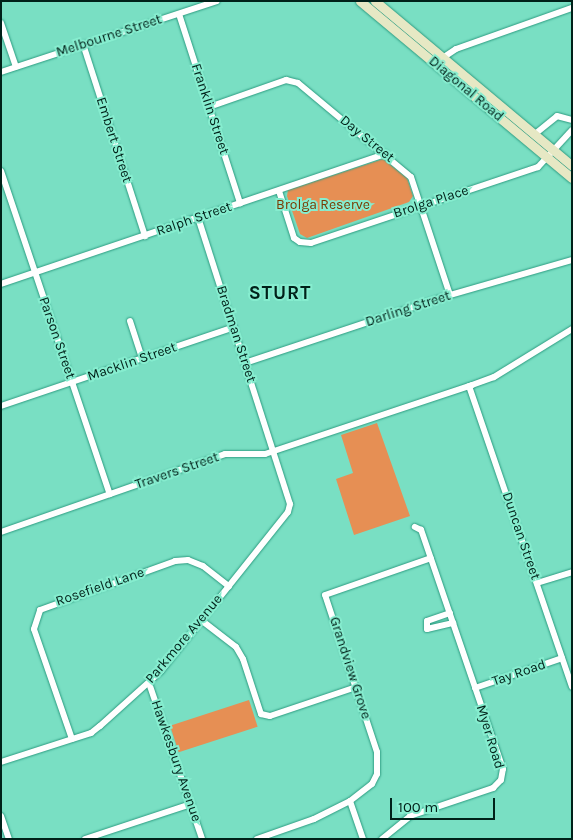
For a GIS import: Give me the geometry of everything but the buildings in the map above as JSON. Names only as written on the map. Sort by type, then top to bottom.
[{"type":"main road","name":"Diagonal Road","points":[[360,1],[551,154],[572,166]]},
{"type":"main road","name":"Diagonal Road","points":[[375,1],[536,134],[572,178]]},
{"type":"main road","points":[[437,64],[444,57]]},
{"type":"street","name":"Melbourne Street","points":[[1,72],[217,1]]},
{"type":"street","points":[[444,57],[456,49],[572,8]]},
{"type":"street","name":"Franklin Street","points":[[179,14],[240,203]]},
{"type":"street","points":[[1,23],[16,67]]},
{"type":"street","name":"Embert Street","points":[[83,44],[145,236]]},
{"type":"street","name":"Day Street","points":[[209,107],[292,80],[386,154],[411,178],[450,295]]},
{"type":"street","points":[[536,134],[557,116],[572,120]]},
{"type":"street","points":[[551,154],[572,130]]},
{"type":"street","name":"Ralph Street","points":[[1,284],[386,154]]},
{"type":"street","name":"Brolga Place","points":[[279,191],[294,238],[300,242],[311,243],[538,167],[551,154]]},
{"type":"street","name":"Parson Street","points":[[1,171],[3,182],[110,494]]},
{"type":"street","name":"Bradman Street","points":[[198,218],[273,452]]},
{"type":"street","name":"Darling Street","points":[[245,364],[450,295],[572,260]]},
{"type":"street","points":[[130,321],[142,358]]},
{"type":"street","name":"Macklin Street","points":[[1,406],[234,327]]},
{"type":"street","name":"Travers Street","points":[[1,532],[225,454],[273,452],[470,386],[494,377],[572,329]]},
{"type":"street","name":"Duncan Street","points":[[470,386],[572,687]]},
{"type":"street","name":"Parkmore Avenue","points":[[1,762],[91,732],[149,683],[288,512],[290,504],[273,452]]},
{"type":"street","name":"Myer Road","points":[[382,839],[404,818],[493,788],[501,780],[503,769],[421,530],[415,527]]},
{"type":"street","name":"Grandview Grove","points":[[257,839],[314,819],[350,801],[372,784],[378,764],[356,687],[325,595],[431,558]]},
{"type":"street","name":"Rosefield Lane","points":[[72,739],[34,628],[40,610],[175,561],[188,560],[203,566],[229,586]]},
{"type":"street","points":[[538,584],[572,572]]},
{"type":"street","points":[[450,613],[427,621],[427,629],[453,623]]},
{"type":"street","points":[[201,620],[236,647],[243,659],[261,714],[270,716],[356,687]]},
{"type":"street","name":"Tay Road","points":[[475,688],[562,658]]},
{"type":"street","name":"Hawkesbury Avenue","points":[[149,683],[202,839]]},
{"type":"street","points":[[350,801],[362,839]]},
{"type":"street","points":[[85,839],[191,804]]},
{"type":"street","points":[[1,816],[9,839]]},
{"type":"green space","name":"Brolga Reserve","points":[[383,159],[407,178],[413,196],[409,202],[307,238],[300,234],[287,196],[288,190]]},
{"type":"green space","points":[[377,423],[410,516],[354,535],[336,479],[353,473],[341,435]]},
{"type":"green space","points":[[249,700],[258,727],[179,752],[170,726]]},
{"type":"district","name":"STURT","points":[[280,294]]}]
